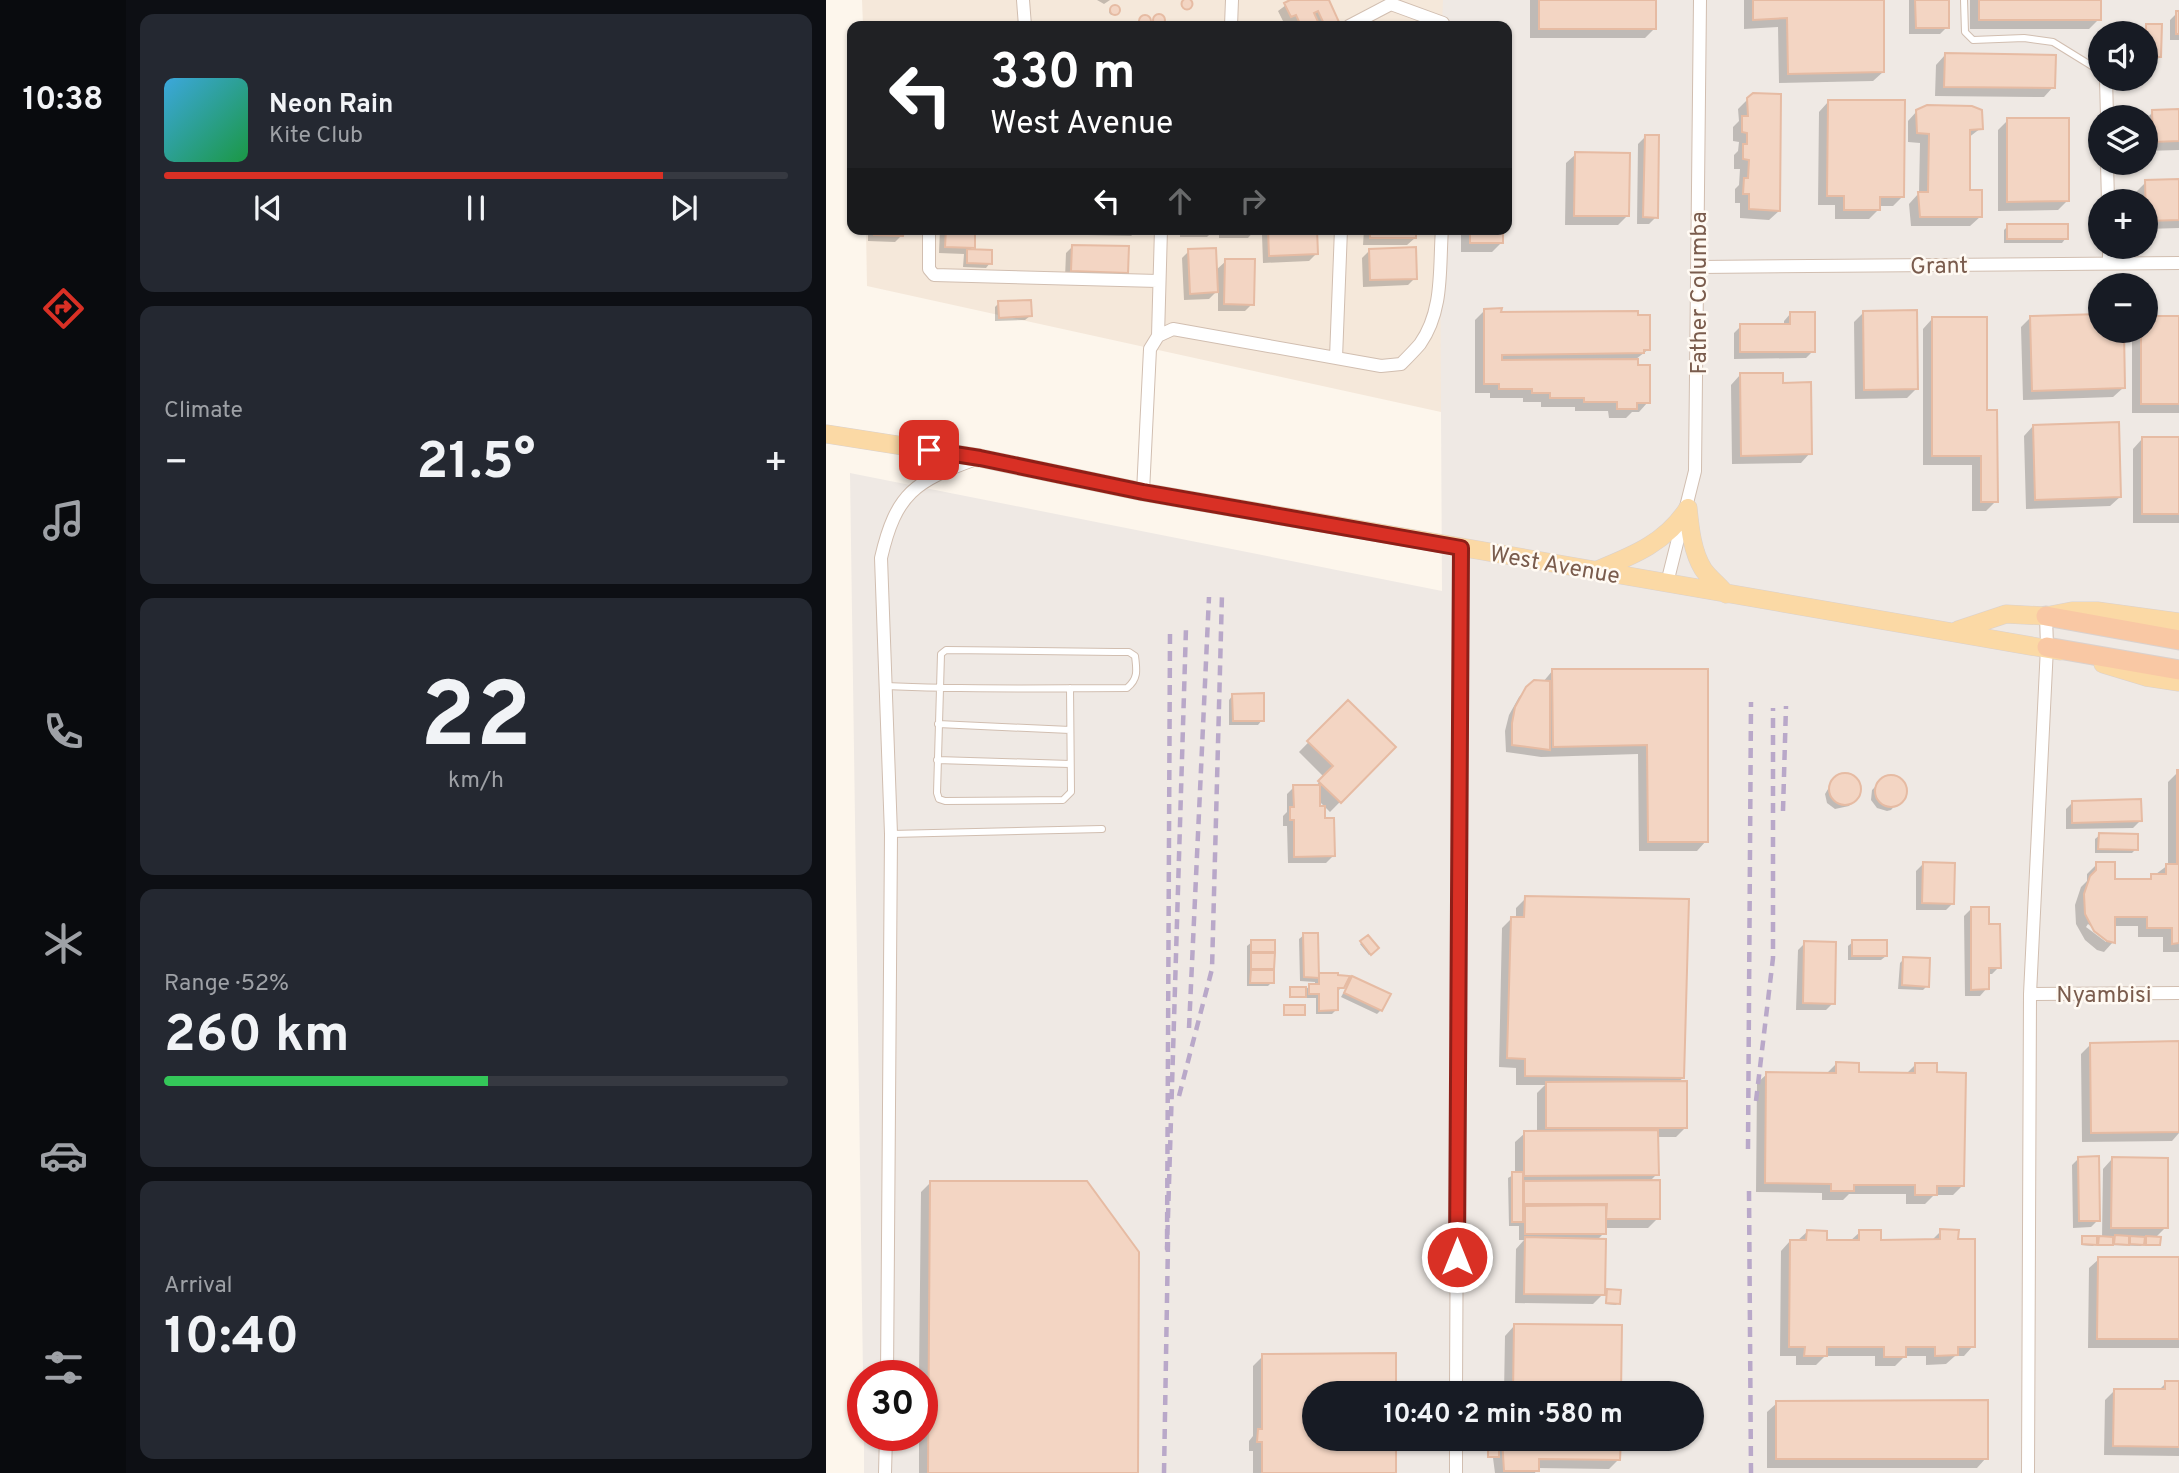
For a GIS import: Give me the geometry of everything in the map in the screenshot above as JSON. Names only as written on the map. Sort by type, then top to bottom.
[{"type":"highway","points":[[2046,616],[2179,640]]},
{"type":"highway","points":[[2047,647],[2179,670]]},
{"type":"main road","name":"West Avenue","points":[[826,434],[980,458],[1143,492],[1461,548],[2047,647],[2146,677],[2179,682]]},
{"type":"main road","points":[[1595,571],[1655,543],[1670,532],[1688,508]]},
{"type":"main road","points":[[1688,508],[1690,531],[1702,568],[1726,594]]},
{"type":"main road","name":"West Avenue","points":[[1955,631],[2006,614],[2046,616],[2072,611],[2097,611],[2179,622]]},
{"type":"street","points":[[1023,0],[1025,21]]},
{"type":"street","points":[[1231,21],[1232,0]]},
{"type":"street","name":"Father Columba","points":[[1667,583],[1688,508],[1697,448],[1700,0]]},
{"type":"street","points":[[1359,21],[1391,4],[1438,21]]},
{"type":"street","points":[[929,235],[929,269],[933,275],[1158,281]]},
{"type":"street","points":[[1143,492],[1150,349],[1158,336],[1161,235]]},
{"type":"street","points":[[1336,358],[1341,235]]},
{"type":"street","points":[[1158,336],[1172,329],[1381,366],[1401,364],[1420,343],[1434,316],[1439,291],[1442,235]]},
{"type":"street","name":"Grant","points":[[1699,267],[2179,263]]},
{"type":"street","points":[[887,1360],[891,834],[881,558],[888,528],[900,503],[918,485],[939,472],[980,458]]},
{"type":"street","points":[[1457,1381],[1461,548]]},
{"type":"street","points":[[2028,1473],[2029,994],[2047,647],[2046,616]]},
{"type":"street","name":"Nyambisi","points":[[2029,994],[2179,993]]},
{"type":"street","points":[[885,1473],[886,1451]]},
{"type":"street","points":[[1456,1451],[1456,1473]]},
{"type":"lane","points":[[1964,0],[1965,32],[1973,40],[2024,38],[2053,42],[2088,64]]},
{"type":"lane","points":[[886,686],[938,689],[1070,688],[1127,688],[1135,681],[1135,656],[1129,652],[946,650],[941,654],[939,662],[938,689],[937,724],[937,793],[939,799],[945,801],[1063,800],[1071,792],[1070,688]]},
{"type":"lane","points":[[937,724],[1070,730]]},
{"type":"lane","points":[[937,760],[1070,764]]},
{"type":"lane","points":[[891,834],[1102,829]]},
{"type":"shaded area","points":[[862,0],[1444,0],[1443,21],[863,21]]},
{"type":"shaded area","points":[[1443,0],[2179,0],[2179,1473],[864,1473],[864,1451],[938,1451],[938,1360],[863,1360],[850,473],[1442,591],[1440,235],[1512,235],[1512,21],[1442,21]]},
{"type":"shaded area","points":[[866,235],[1442,235],[1441,412],[867,286]]},
{"type":"building","points":[[1187,-1],[1191,0],[1191,8],[1187,9],[1183,8],[1182,4],[1183,0]]},
{"type":"building","points":[[1290,0],[1329,0],[1339,21],[1323,21],[1318,11],[1314,13],[1318,21],[1299,21],[1296,15],[1291,17],[1284,3]]},
{"type":"building","points":[[1539,0],[1656,0],[1656,29],[1539,29]]},
{"type":"building","points":[[1753,0],[1884,0],[1884,72],[1788,74],[1787,18],[1753,20]]},
{"type":"building","points":[[1915,0],[1949,0],[1949,28],[1916,28]]},
{"type":"building","points":[[1979,0],[2101,0],[2101,20],[1979,20]]},
{"type":"building","points":[[1115,5],[1119,6],[1119,14],[1115,15],[1111,14],[1110,10],[1111,6]]},
{"type":"building","points":[[2176,11],[2179,11],[2179,34],[2176,34]]},
{"type":"building","points":[[1159,14],[1164,21],[1153,20]]},
{"type":"building","points":[[1145,15],[1151,21],[1139,21]]},
{"type":"building","points":[[2158,24],[2162,24],[2161,57],[2158,57]]},
{"type":"building","points":[[1945,53],[2056,55],[2055,88],[1944,87]]},
{"type":"building","points":[[1753,93],[1781,94],[1780,211],[1749,209],[1749,194],[1743,194],[1744,178],[1748,178],[1749,160],[1743,159],[1743,144],[1747,144],[1747,133],[1742,132],[1742,116],[1748,116],[1747,98]]},
{"type":"building","points":[[1828,100],[1905,100],[1904,197],[1880,197],[1880,210],[1844,210],[1844,196],[1827,196]]},
{"type":"building","points":[[1927,105],[1972,106],[1982,110],[1983,129],[1970,130],[1970,190],[1982,190],[1982,217],[1920,217],[1918,192],[1928,192],[1929,134],[1917,133],[1916,110]]},
{"type":"building","points":[[2179,109],[2179,141],[2158,142],[2158,110]]},
{"type":"building","points":[[2007,118],[2069,118],[2069,201],[2007,202]]},
{"type":"building","points":[[1645,135],[1659,135],[1658,218],[1643,217]]},
{"type":"building","points":[[1575,152],[1630,153],[1629,216],[1574,216]]},
{"type":"building","points":[[2179,179],[2179,220],[2158,221],[2158,189],[2145,189],[2145,180]]},
{"type":"building","points":[[2007,224],[2068,224],[2068,239],[2007,239]]},
{"type":"building","points":[[946,235],[975,235],[975,248],[945,247]]},
{"type":"building","points":[[1268,235],[1317,235],[1318,254],[1269,256]]},
{"type":"building","points":[[1370,235],[1416,235],[1416,238],[1370,238]]},
{"type":"building","points":[[1470,235],[1503,235],[1503,243],[1470,243]]},
{"type":"building","points":[[1072,245],[1129,246],[1128,273],[1071,271]]},
{"type":"building","points":[[1416,247],[1417,279],[1370,280],[1369,249]]},
{"type":"building","points":[[1216,248],[1218,292],[1190,294],[1188,249]]},
{"type":"building","points":[[967,249],[992,250],[992,264],[967,263]]},
{"type":"building","points":[[1225,259],[1255,259],[1254,305],[1224,304]]},
{"type":"building","points":[[1031,300],[1032,316],[999,318],[998,301]]},
{"type":"building","points":[[1502,308],[1501,312],[1638,311],[1638,315],[1650,315],[1650,350],[1644,350],[1644,353],[1502,355],[1502,360],[1638,359],[1638,365],[1650,365],[1650,403],[1637,403],[1637,409],[1617,409],[1617,402],[1550,398],[1550,393],[1532,393],[1532,389],[1499,389],[1499,384],[1484,384],[1484,309]]},
{"type":"building","points":[[1917,310],[1918,389],[1864,390],[1863,311]]},
{"type":"building","points":[[1790,312],[1815,312],[1815,352],[1740,352],[1740,324],[1790,324]]},
{"type":"building","points":[[2088,314],[2088,343],[2124,343],[2125,388],[2032,391],[2030,316]]},
{"type":"building","points":[[2158,316],[2179,316],[2179,404],[2141,404],[2141,343],[2158,343]]},
{"type":"building","points":[[1932,317],[1987,317],[1987,410],[1997,410],[1998,502],[1981,502],[1981,456],[1932,456]]},
{"type":"building","points":[[1740,373],[1783,373],[1783,383],[1811,382],[1812,454],[1741,456]]},
{"type":"building","points":[[2119,422],[2121,497],[2035,500],[2033,425]]},
{"type":"building","points":[[2142,437],[2179,437],[2179,514],[2142,514]]},
{"type":"building","points":[[1552,669],[1708,669],[1708,842],[1648,842],[1647,745],[1553,747]]},
{"type":"building","points":[[1534,680],[1550,681],[1550,750],[1512,745],[1515,707],[1526,687]]},
{"type":"building","points":[[1264,693],[1264,721],[1233,721],[1232,694]]},
{"type":"building","points":[[1348,700],[1396,747],[1341,803],[1318,781],[1333,766],[1307,741]]},
{"type":"building","points":[[2177,770],[2179,943],[2172,944],[2172,928],[2147,928],[2147,917],[2115,917],[2115,943],[2107,941],[2094,931],[2085,914],[2084,894],[2090,876],[2096,870],[2096,862],[2115,862],[2115,879],[2151,879],[2151,874],[2166,874],[2166,864],[2177,864]]},
{"type":"building","points":[[1845,773],[1857,777],[1861,789],[1857,801],[1845,805],[1833,801],[1829,789],[1833,777]]},
{"type":"building","points":[[1891,775],[1903,779],[1907,791],[1903,803],[1891,807],[1879,803],[1875,791],[1879,779]]},
{"type":"building","points":[[1293,785],[1320,785],[1320,806],[1325,806],[1325,818],[1334,818],[1335,856],[1294,857],[1294,820],[1290,820],[1290,807],[1294,807]]},
{"type":"building","points":[[2141,799],[2142,821],[2072,823],[2072,801]]},
{"type":"building","points":[[2099,833],[2138,834],[2138,850],[2098,849]]},
{"type":"building","points":[[1923,862],[1955,863],[1954,904],[1922,903]]},
{"type":"building","points":[[1525,896],[1689,899],[1684,1078],[1525,1076],[1525,1059],[1507,1058],[1511,917],[1524,917]]},
{"type":"building","points":[[1971,907],[1989,907],[1989,924],[2000,924],[2001,968],[1989,968],[1989,989],[1971,990]]},
{"type":"building","points":[[1303,933],[1318,933],[1319,978],[1304,977]]},
{"type":"building","points":[[1368,935],[1379,948],[1371,955],[1360,941]]},
{"type":"building","points":[[1251,940],[1275,940],[1275,952],[1251,952]]},
{"type":"building","points":[[1852,940],[1887,940],[1887,956],[1852,956]]},
{"type":"building","points":[[1804,941],[1836,942],[1835,1004],[1803,1003]]},
{"type":"building","points":[[1251,953],[1275,953],[1274,969],[1251,969]]},
{"type":"building","points":[[1903,957],[1930,958],[1929,987],[1902,985]]},
{"type":"building","points":[[1251,970],[1274,970],[1274,983],[1250,983]]},
{"type":"building","points":[[1319,973],[1350,976],[1344,988],[1338,988],[1338,1010],[1319,1011],[1319,994],[1309,994],[1309,984],[1319,984]]},
{"type":"building","points":[[1352,976],[1391,994],[1382,1011],[1344,993]]},
{"type":"building","points":[[1290,987],[1306,987],[1306,997],[1290,997]]},
{"type":"building","points":[[1284,1005],[1305,1005],[1305,1015],[1284,1015]]},
{"type":"building","points":[[2179,1041],[2179,1132],[2091,1133],[2090,1043]]},
{"type":"building","points":[[1836,1062],[1859,1063],[1859,1072],[1915,1073],[1915,1063],[1937,1063],[1937,1072],[1966,1073],[1964,1186],[1937,1186],[1937,1195],[1915,1195],[1915,1185],[1854,1185],[1854,1191],[1831,1191],[1831,1184],[1765,1183],[1766,1072],[1836,1073]]},
{"type":"building","points":[[1687,1081],[1687,1128],[1546,1128],[1546,1082]]},
{"type":"building","points":[[1658,1130],[1659,1175],[1524,1176],[1524,1131]]},
{"type":"building","points":[[2099,1156],[2100,1221],[2079,1221],[2078,1157]]},
{"type":"building","points":[[2112,1157],[2168,1158],[2168,1228],[2111,1228]]},
{"type":"building","points":[[1512,1172],[1523,1172],[1523,1222],[1512,1222]]},
{"type":"building","points":[[1660,1180],[1660,1219],[1606,1219],[1607,1204],[1524,1204],[1524,1181]]},
{"type":"building","points":[[930,1181],[1087,1181],[1139,1252],[1138,1473],[928,1473],[928,1451],[938,1451],[938,1360],[929,1360]]},
{"type":"building","points":[[1606,1205],[1606,1234],[1525,1234],[1525,1206]]},
{"type":"building","points":[[1940,1229],[1959,1230],[1958,1239],[1975,1239],[1975,1347],[1958,1347],[1958,1355],[1935,1356],[1935,1347],[1906,1347],[1906,1357],[1884,1357],[1884,1347],[1827,1347],[1827,1356],[1804,1356],[1805,1347],[1789,1347],[1790,1240],[1806,1240],[1807,1230],[1827,1231],[1827,1240],[1859,1240],[1859,1230],[1881,1230],[1881,1240],[1940,1239]]},
{"type":"building","points":[[2115,1235],[2129,1236],[2129,1245],[2114,1244]]},
{"type":"building","points":[[2082,1236],[2097,1236],[2097,1245],[2082,1244]]},
{"type":"building","points":[[2099,1236],[2113,1237],[2113,1245],[2098,1245]]},
{"type":"building","points":[[2130,1236],[2145,1237],[2144,1245],[2130,1244]]},
{"type":"building","points":[[2146,1236],[2161,1237],[2160,1245],[2146,1245]]},
{"type":"building","points":[[1525,1237],[1606,1239],[1605,1295],[1524,1294]]},
{"type":"building","points":[[2098,1257],[2179,1257],[2179,1339],[2097,1339]]},
{"type":"building","points":[[1607,1289],[1621,1290],[1620,1304],[1606,1303]]},
{"type":"building","points":[[1514,1324],[1622,1325],[1621,1381],[1513,1381]]},
{"type":"building","points":[[1396,1353],[1396,1381],[1302,1381],[1302,1451],[1396,1451],[1396,1473],[1262,1473],[1262,1442],[1257,1442],[1258,1429],[1262,1429],[1262,1354]]},
{"type":"building","points":[[2165,1381],[2179,1381],[2179,1447],[2113,1446],[2114,1389],[2165,1389]]},
{"type":"building","points":[[1988,1400],[1988,1459],[1776,1459],[1776,1401]]},
{"type":"building","points":[[1488,1451],[1499,1451],[1499,1457],[1488,1457]]},
{"type":"building","points":[[1503,1451],[1620,1451],[1620,1460],[1539,1459],[1539,1471],[1504,1471]]},
{"type":"railway","points":[[1179,1096],[1212,969],[1222,594]]},
{"type":"railway","points":[[1189,1028],[1209,597]]},
{"type":"railway","points":[[1170,634],[1167,1249],[1186,628]]},
{"type":"railway","points":[[1748,1149],[1751,702]]},
{"type":"railway","points":[[1783,811],[1786,706]]},
{"type":"railway","points":[[1756,1101],[1773,958],[1773,708]]},
{"type":"railway","points":[[1749,1191],[1751,1473]]},
{"type":"railway","points":[[1164,1473],[1168,1242]]},
{"type":"route","points":[[929,450],[1143,492],[1461,548],[1457,1257]]}]
